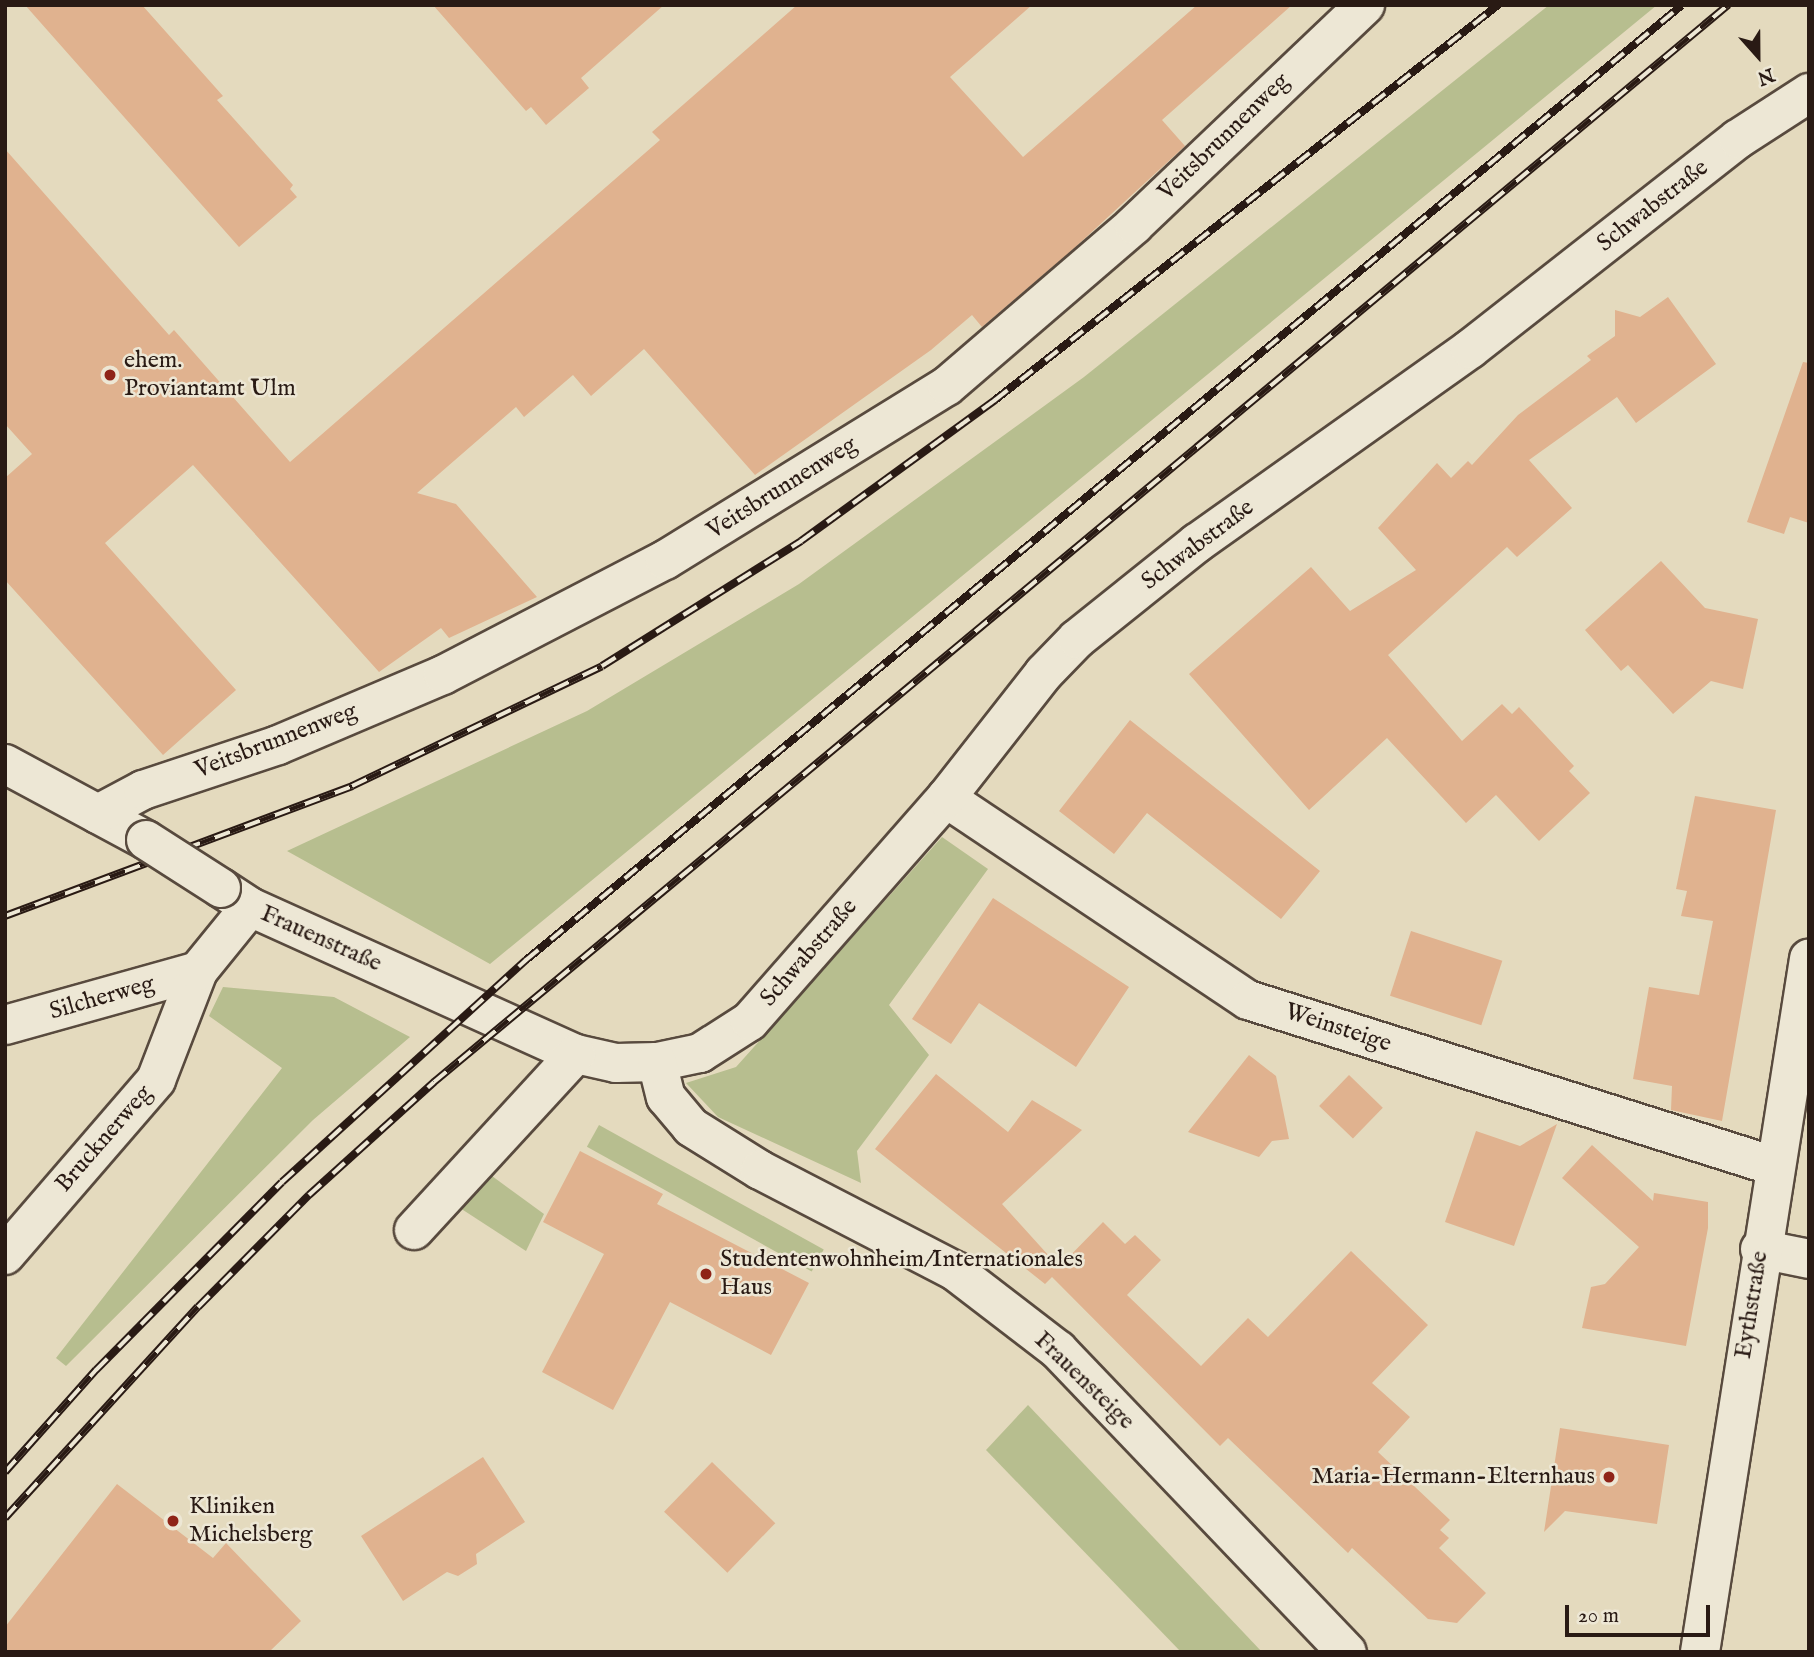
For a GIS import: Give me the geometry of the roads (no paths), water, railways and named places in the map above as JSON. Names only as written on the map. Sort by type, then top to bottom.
[{"type":"street","name":"Veitsbrunnenweg","points":[[98,814],[142,790],[278,745],[443,675],[665,560],[947,386],[1134,225],[1314,49],[1365,5]]},
{"type":"street","name":"Schwabstraße","points":[[657,1062],[700,1053],[750,1021],[946,798],[1044,673],[1088,631],[1197,543],[1470,349],[1738,139],[1809,93]]},
{"type":"street","name":"Frauenstraße","points":[[5,764],[146,840],[236,898],[576,1054],[616,1063],[657,1062]]},
{"type":"street","name":"Weinsteige","points":[[946,798],[1248,1000],[1774,1167]]},
{"type":"street","name":"Brucknerweg","points":[[5,1255],[156,1080],[198,971],[236,898]]},
{"type":"street","name":"Eythstraße","points":[[1700,1652],[1760,1249],[1809,958]]},
{"type":"street","name":"Silcherweg","points":[[5,1025],[198,971]]},
{"type":"street","points":[[414,1230],[576,1054]]},
{"type":"street","name":"Frauensteige","points":[[657,1062],[666,1097],[691,1127],[760,1170],[956,1271],[1058,1350],[1347,1652]]},
{"type":"street","points":[[1760,1249],[1809,1259]]},
{"type":"railway","points":[[5,916],[352,786],[602,666],[801,541],[995,400],[1498,5]]},
{"type":"railway","points":[[5,1472],[96,1370],[282,1182],[526,960],[1682,5]]},
{"type":"railway","points":[[5,1518],[198,1307],[309,1195],[434,1082],[1728,5]]},
{"type":"place","name":"ehem. Proviantamt Ulm","points":[[110,375]]},
{"type":"place","name":"Studentenwohnheim/Internationales Haus","points":[[706,1274]]},
{"type":"place","name":"Maria-Hermann-Elternhaus","points":[[1609,1477]]},
{"type":"place","name":"Kliniken Michelsberg","points":[[173,1521]]}]
